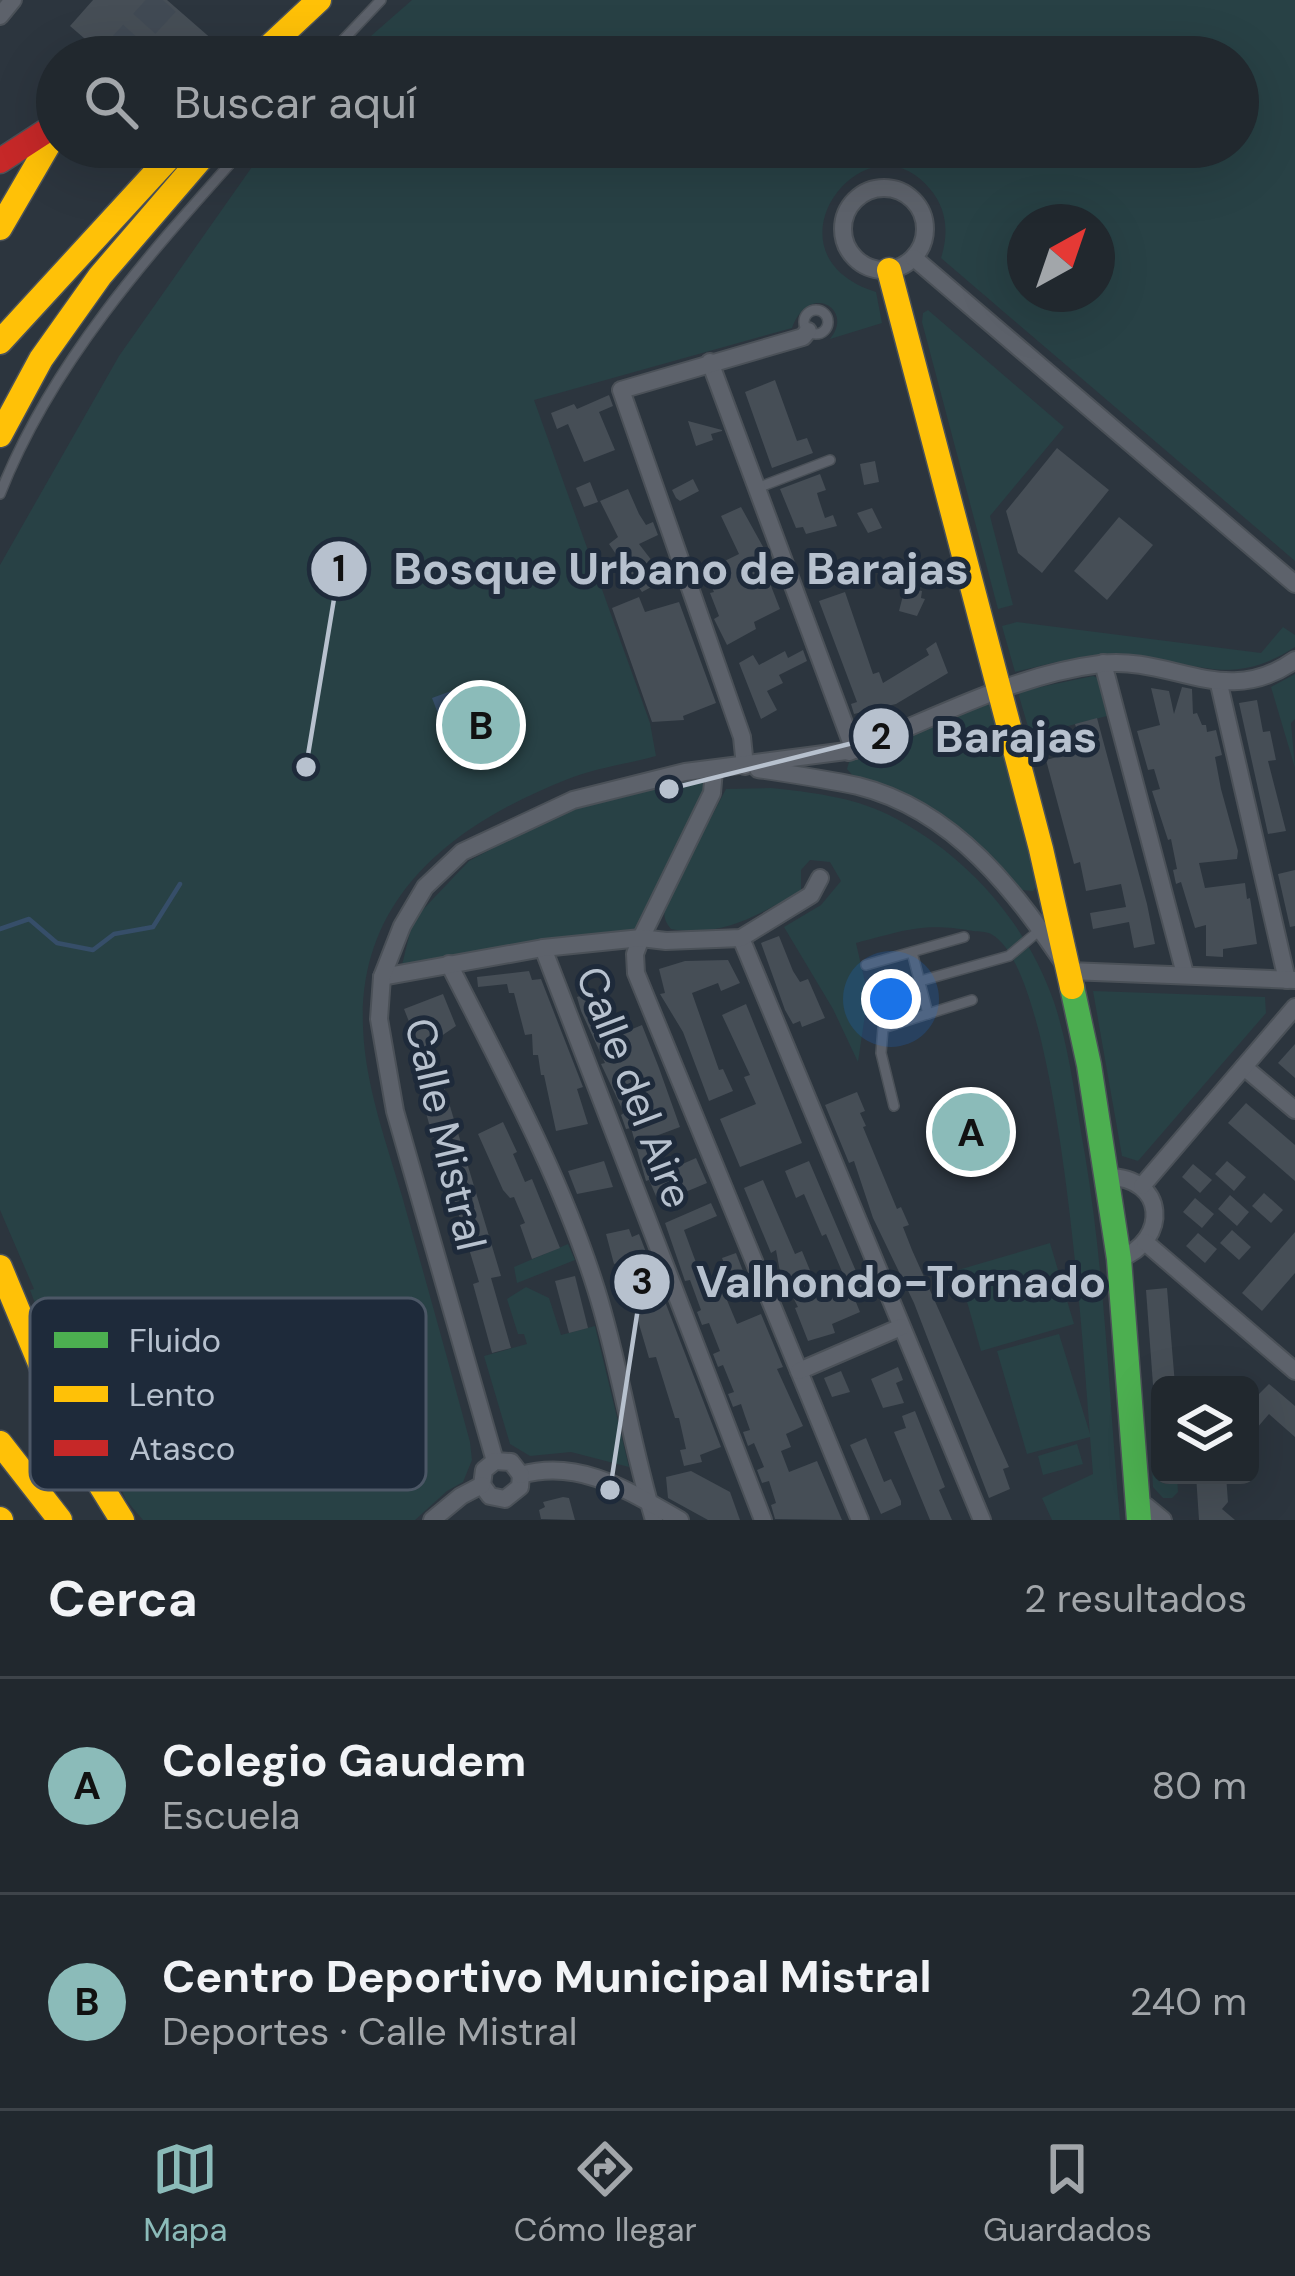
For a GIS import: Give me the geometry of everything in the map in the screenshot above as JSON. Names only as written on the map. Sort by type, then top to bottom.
[{"type":"main road","points":[[282,36],[324,0]]},
{"type":"main road","points":[[300,36],[324,0]]},
{"type":"main road","points":[[0,161],[36,140]]},
{"type":"main road","points":[[0,228],[36,164]]},
{"type":"main road","points":[[0,342],[160,168]]},
{"type":"main road","points":[[0,435],[41,359],[100,276],[193,168]]},
{"type":"main road","points":[[890,270],[1070,970],[1119,1259],[1138,1513]]},
{"type":"main road","points":[[0,1267],[30,1339]]},
{"type":"main road","points":[[0,1443],[30,1482]]},
{"type":"main road","points":[[0,1474],[40,1520]]},
{"type":"main road","points":[[37,1490],[60,1520]]},
{"type":"main road","points":[[103,1490],[122,1520]]},
{"type":"street","points":[[0,16],[13,0]]},
{"type":"street","points":[[893,189],[917,205],[925,232],[914,258],[890,270],[862,264],[844,242],[845,213],[865,192],[893,189]]},
{"type":"street","points":[[914,258],[1295,584]]},
{"type":"street","points":[[745,766],[742,737],[621,390],[803,337],[808,331]]},
{"type":"street","points":[[710,362],[854,750]]},
{"type":"street","points":[[778,772],[813,765],[1051,674],[1103,663],[1131,664],[1219,684],[1252,680],[1295,660]]},
{"type":"street","points":[[1103,663],[1185,974]]},
{"type":"street","points":[[792,757],[940,825],[1009,887],[1070,970],[1291,980],[1219,684]]},
{"type":"street","points":[[745,766],[854,750]]},
{"type":"street","points":[[848,780],[842,758],[854,750]]},
{"type":"street","points":[[745,766],[848,780]]},
{"type":"street","name":"Calle Mistral","points":[[495,1461],[395,1111],[379,1019],[382,976],[402,926],[425,887],[462,852],[573,800],[666,775],[745,766]]},
{"type":"street","points":[[714,770],[712,794],[640,938],[636,973],[860,1520]]},
{"type":"street","points":[[382,976],[543,948],[640,938],[740,938],[812,895],[820,878]]},
{"type":"street","points":[[740,938],[982,1520]]},
{"type":"street","name":"Calle del Aire","points":[[543,948],[763,1520]]},
{"type":"street","points":[[449,964],[526,1117],[595,1284],[651,1511]]},
{"type":"street","points":[[1142,1186],[1295,1007]]},
{"type":"street","points":[[1244,1067],[1295,1110]]},
{"type":"street","points":[[1108,1177],[1126,1178],[1142,1186],[1155,1217],[1145,1242],[1119,1259]]},
{"type":"street","points":[[1145,1242],[1295,1371]]},
{"type":"street","points":[[799,1371],[901,1328]]},
{"type":"street","points":[[495,1461],[511,1462],[520,1475],[520,1487],[505,1499],[490,1496],[482,1485],[484,1470],[495,1461]]},
{"type":"street","points":[[520,1475],[574,1472],[609,1481],[651,1511],[680,1520]]},
{"type":"street","points":[[432,1520],[482,1485]]},
{"type":"street","points":[[505,1499],[512,1520]]},
{"type":"street","points":[[1138,1513],[1146,1506],[1163,1520]]},
{"type":"lane","points":[[347,36],[381,0]]},
{"type":"lane","points":[[0,494],[42,406],[84,341],[128,282],[227,168]]},
{"type":"lane","points":[[757,488],[830,460]]},
{"type":"lane","points":[[874,994],[1009,956],[1041,929]]},
{"type":"lane","points":[[866,965],[964,937]]},
{"type":"lane","points":[[912,952],[928,1013]]},
{"type":"lane","points":[[894,1106],[880,1053],[883,1028],[972,1000]]},
{"type":"green space","points":[[412,0],[1295,0],[1295,561],[941,258],[946,230],[930,189],[904,169],[895,168],[1259,168],[1259,36],[371,36]]},
{"type":"green space","points":[[251,168],[873,168],[853,177],[834,197],[823,222],[825,249],[841,273],[876,292],[882,323],[830,339],[837,318],[827,305],[818,303],[800,314],[792,328],[534,400],[650,723],[656,756],[568,779],[488,818],[422,870],[396,902],[377,939],[366,980],[363,1027],[372,1091],[472,1460],[463,1482],[415,1520],[143,1520],[122,1490],[426,1490],[426,1298],[33,1298],[30,1290],[34,1289],[0,1210],[0,565],[119,356]]},
{"type":"green space","points":[[928,310],[1064,427],[990,516],[1013,605],[998,609],[922,322]]},
{"type":"green space","points":[[1017,622],[1261,653],[1283,627],[1295,635],[1295,647],[1272,660],[1230,670],[1111,654],[1015,672],[1002,626]]},
{"type":"green space","points":[[1295,674],[1295,719],[1291,723],[1295,768],[1271,687]]},
{"type":"green space","points":[[1098,678],[1107,716],[1068,726],[1073,745],[1036,754],[1021,691]]},
{"type":"green space","points":[[987,702],[993,704],[1042,881],[1033,891],[1022,890],[949,821],[854,777],[847,769],[850,759]]},
{"type":"green space","points":[[698,778],[707,788],[641,938],[400,973],[413,920],[469,861],[576,803]]},
{"type":"green space","points":[[771,788],[860,803],[942,848],[989,892],[1042,972],[1064,1039],[1092,1200],[1120,1520],[1052,1520],[1042,1498],[1093,1474],[1090,1437],[1027,1454],[997,1351],[1059,1334],[1090,1434],[1064,1167],[1035,1016],[1015,962],[991,934],[955,928],[913,929],[856,943],[868,995],[858,1062],[784,927],[821,905],[841,881],[830,862],[810,860],[801,870],[801,891],[739,922],[689,931],[671,929],[666,922],[667,901],[726,789]]},
{"type":"green space","points":[[1093,991],[1265,997],[1266,1013],[1138,1161],[1122,1156]]},
{"type":"green space","points":[[1050,1243],[1074,1324],[981,1351],[958,1270]]},
{"type":"green space","points":[[568,1244],[575,1260],[517,1283],[514,1267]]},
{"type":"green space","points":[[526,1287],[549,1298],[561,1335],[595,1326],[629,1467],[571,1452],[530,1456],[510,1444],[484,1356],[527,1344],[524,1334],[518,1334],[507,1299]]},
{"type":"green space","points":[[1077,1444],[1083,1464],[1043,1475],[1038,1456]]},
{"type":"green space","points":[[1178,1484],[1178,1492],[1163,1498],[1153,1487]]},
{"type":"water","points":[[481,680],[499,727],[450,745],[432,698]]},
{"type":"building","points":[[93,0],[167,0],[208,36],[82,36],[70,26]]},
{"type":"building","points":[[775,380],[797,441],[807,438],[813,453],[772,468],[745,392]]},
{"type":"building","points":[[609,395],[613,406],[599,412],[615,450],[584,462],[568,424],[557,429],[551,413],[574,404],[577,409]]},
{"type":"building","points":[[688,421],[722,430],[722,431],[696,446]]},
{"type":"building","points":[[1057,448],[1109,490],[1042,573],[1018,553],[1006,511]]},
{"type":"building","points":[[875,461],[879,482],[864,485],[860,464]]},
{"type":"building","points":[[820,474],[826,490],[817,493],[819,500],[825,518],[833,515],[837,526],[806,534],[803,527],[796,528],[780,489]]},
{"type":"building","points":[[693,479],[699,491],[680,501],[672,490]]},
{"type":"building","points":[[590,482],[598,502],[584,507],[576,488]]},
{"type":"building","points":[[628,489],[646,525],[653,522],[658,535],[639,544],[666,579],[642,592],[609,544],[618,537],[600,501]]},
{"type":"building","points":[[741,507],[766,552],[759,555],[780,609],[754,622],[756,629],[727,645],[714,619],[719,616],[710,593],[714,592],[704,571],[739,554],[721,516]]},
{"type":"building","points":[[872,508],[882,528],[868,533],[857,513]]},
{"type":"building","points":[[1119,517],[1153,545],[1107,600],[1074,571]]},
{"type":"building","points":[[907,580],[919,583],[917,590],[925,599],[917,616],[899,611]]},
{"type":"building","points":[[845,592],[873,674],[879,672],[883,683],[929,655],[926,649],[936,642],[948,673],[896,704],[854,714],[851,704],[857,702],[819,601]]},
{"type":"building","points":[[639,597],[645,612],[679,602],[716,703],[683,716],[684,720],[652,722],[612,608]]},
{"type":"building","points":[[803,650],[807,661],[779,675],[783,683],[767,691],[777,710],[761,719],[739,663],[753,655],[759,665],[785,651],[788,658]]},
{"type":"building","points":[[1182,687],[1192,689],[1193,714],[1197,713],[1207,732],[1216,730],[1222,755],[1215,757],[1238,851],[1237,859],[1199,863],[1205,888],[1245,883],[1257,944],[1223,949],[1223,957],[1206,956],[1206,925],[1195,928],[1181,882],[1176,884],[1171,839],[1152,791],[1160,789],[1154,769],[1148,770],[1137,731],[1160,725],[1151,688],[1169,691],[1174,714]]},
{"type":"building","points":[[1257,700],[1263,732],[1270,731],[1276,760],[1268,761],[1286,831],[1268,834],[1239,703]]},
{"type":"building","points":[[1097,718],[1155,944],[1134,948],[1129,922],[1093,929],[1090,913],[1126,907],[1121,884],[1086,891],[1046,760],[1083,750],[1075,724]]},
{"type":"building","points":[[1295,870],[1295,926],[1290,927],[1278,874]]},
{"type":"building","points":[[779,936],[793,971],[800,982],[808,979],[825,1018],[802,1027],[800,1021],[793,1024],[785,1010],[761,943]]},
{"type":"building","points":[[728,960],[740,983],[721,991],[718,983],[692,993],[719,1070],[723,1069],[733,1091],[709,1101],[683,1032],[660,994],[665,993],[659,969],[685,961]]},
{"type":"building","points":[[529,971],[532,980],[541,979],[583,1087],[577,1089],[588,1124],[556,1131],[538,1055],[533,1055],[532,1034],[525,1035],[514,993],[509,993],[507,984],[478,987],[477,977]]},
{"type":"building","points":[[589,993],[606,1040],[642,1025],[659,1068],[680,1127],[645,1140],[660,1174],[696,1158],[707,1183],[659,1203],[646,1181],[631,1128],[626,1129],[624,1113],[601,1064],[605,1063],[581,1011],[577,997]]},
{"type":"building","points":[[443,994],[456,1026],[431,1043],[501,1276],[491,1278],[511,1348],[492,1353],[473,1284],[479,1282],[410,1056],[421,1052],[404,1009]]},
{"type":"building","points":[[746,1004],[802,1143],[740,1167],[720,1119],[756,1104],[744,1077],[750,1075],[722,1015]]},
{"type":"building","points":[[1295,1044],[1295,1078],[1278,1063]]},
{"type":"building","points":[[857,1092],[865,1111],[860,1113],[863,1127],[897,1209],[901,1207],[909,1225],[903,1227],[912,1250],[1009,1467],[1003,1469],[1010,1489],[989,1498],[914,1303],[825,1105]]},
{"type":"building","points":[[1246,1103],[1295,1145],[1295,1181],[1228,1123]]},
{"type":"building","points":[[503,1122],[525,1182],[532,1179],[560,1248],[532,1259],[514,1197],[503,1190],[478,1134]]},
{"type":"building","points":[[604,1161],[613,1187],[577,1194],[568,1171]]},
{"type":"building","points":[[809,1161],[864,1290],[853,1295],[860,1312],[832,1324],[835,1333],[808,1341],[776,1250],[771,1253],[744,1188],[763,1180],[795,1254],[802,1251],[819,1292],[846,1281],[804,1194],[796,1198],[785,1171]]},
{"type":"building","points":[[1227,1161],[1246,1177],[1234,1191],[1215,1174]]},
{"type":"building","points":[[1193,1164],[1212,1180],[1200,1193],[1182,1177]]},
{"type":"building","points":[[1264,1193],[1283,1210],[1271,1223],[1252,1206]]},
{"type":"building","points":[[1230,1195],[1249,1212],[1237,1226],[1218,1209]]},
{"type":"building","points":[[1195,1198],[1214,1214],[1202,1228],[1183,1212]]},
{"type":"building","points":[[711,1203],[717,1216],[684,1230],[698,1268],[706,1287],[728,1278],[733,1289],[724,1293],[737,1324],[761,1314],[783,1367],[777,1369],[803,1426],[786,1434],[791,1447],[781,1451],[789,1472],[817,1461],[842,1520],[775,1519],[769,1481],[762,1483],[757,1470],[764,1467],[754,1443],[748,1446],[743,1432],[750,1430],[741,1404],[733,1407],[728,1394],[734,1392],[713,1354],[720,1351],[709,1323],[702,1325],[697,1312],[701,1310],[690,1280],[685,1281],[665,1223]]},
{"type":"building","points":[[629,1229],[632,1237],[639,1234],[721,1447],[700,1455],[702,1462],[684,1466],[680,1450],[686,1449],[679,1418],[675,1418],[656,1357],[649,1358],[631,1297],[618,1263],[614,1264],[606,1234]]},
{"type":"building","points":[[1232,1230],[1251,1247],[1239,1260],[1220,1243]]},
{"type":"building","points":[[1295,1232],[1295,1273],[1262,1311],[1242,1293]]},
{"type":"building","points":[[1198,1233],[1217,1249],[1205,1263],[1186,1246]]},
{"type":"building","points":[[736,1253],[743,1271],[729,1277],[722,1258]]},
{"type":"building","points":[[575,1276],[588,1328],[569,1333],[555,1281]]},
{"type":"building","points":[[1167,1288],[1174,1376],[1152,1376],[1146,1290]]},
{"type":"building","points":[[898,1367],[903,1380],[896,1383],[904,1403],[883,1408],[871,1379]]},
{"type":"building","points":[[841,1371],[850,1392],[832,1397],[824,1378]]},
{"type":"building","points":[[1269,1384],[1295,1406],[1295,1437],[1269,1414],[1259,1426],[1259,1394]]},
{"type":"building","points":[[915,1411],[945,1487],[939,1490],[952,1520],[930,1520],[894,1432],[906,1428],[902,1416]]},
{"type":"building","points":[[866,1438],[884,1482],[891,1479],[901,1501],[881,1514],[850,1445]]},
{"type":"building","points":[[691,1471],[730,1492],[740,1520],[708,1520],[668,1498],[666,1477]]},
{"type":"building","points":[[1197,1484],[1227,1484],[1228,1502],[1222,1509],[1235,1520],[1199,1520]]},
{"type":"building","points":[[569,1498],[575,1520],[541,1519],[543,1502]]},
{"type":"waterway","points":[[0,929],[29,919],[57,943],[93,950],[114,934],[153,927],[180,884]]},
{"type":"tunnel","points":[[133,36],[166,0]]},
{"type":"traffic: fast","points":[[1072,987],[1119,1259],[1139,1520]]},
{"type":"traffic: slow","points":[[280,36],[319,0]]},
{"type":"traffic: slow","points":[[0,228],[36,166]]},
{"type":"traffic: slow","points":[[0,342],[160,168]]},
{"type":"traffic: slow","points":[[0,435],[41,359],[100,276],[193,168]]},
{"type":"traffic: slow","points":[[889,270],[1041,849],[1072,987]]},
{"type":"traffic: slow","points":[[0,1267],[30,1339]]},
{"type":"traffic: slow","points":[[0,1443],[30,1482]]},
{"type":"traffic: slow","points":[[37,1490],[60,1520]]},
{"type":"traffic: slow","points":[[103,1490],[122,1520]]},
{"type":"traffic: jam","points":[[0,161],[36,138]]},
{"type":"place","name":"Centro Deportivo Municipal Mistral","points":[[481,725]]},
{"type":"place","name":"Bosque Urbano de Barajas","points":[[306,767]]},
{"type":"place","name":"Barajas","points":[[669,789]]},
{"type":"place","name":"Colegio Gaudem","points":[[971,1132]]},
{"type":"place","name":"Valhondo-Tornado","points":[[610,1490]]}]
